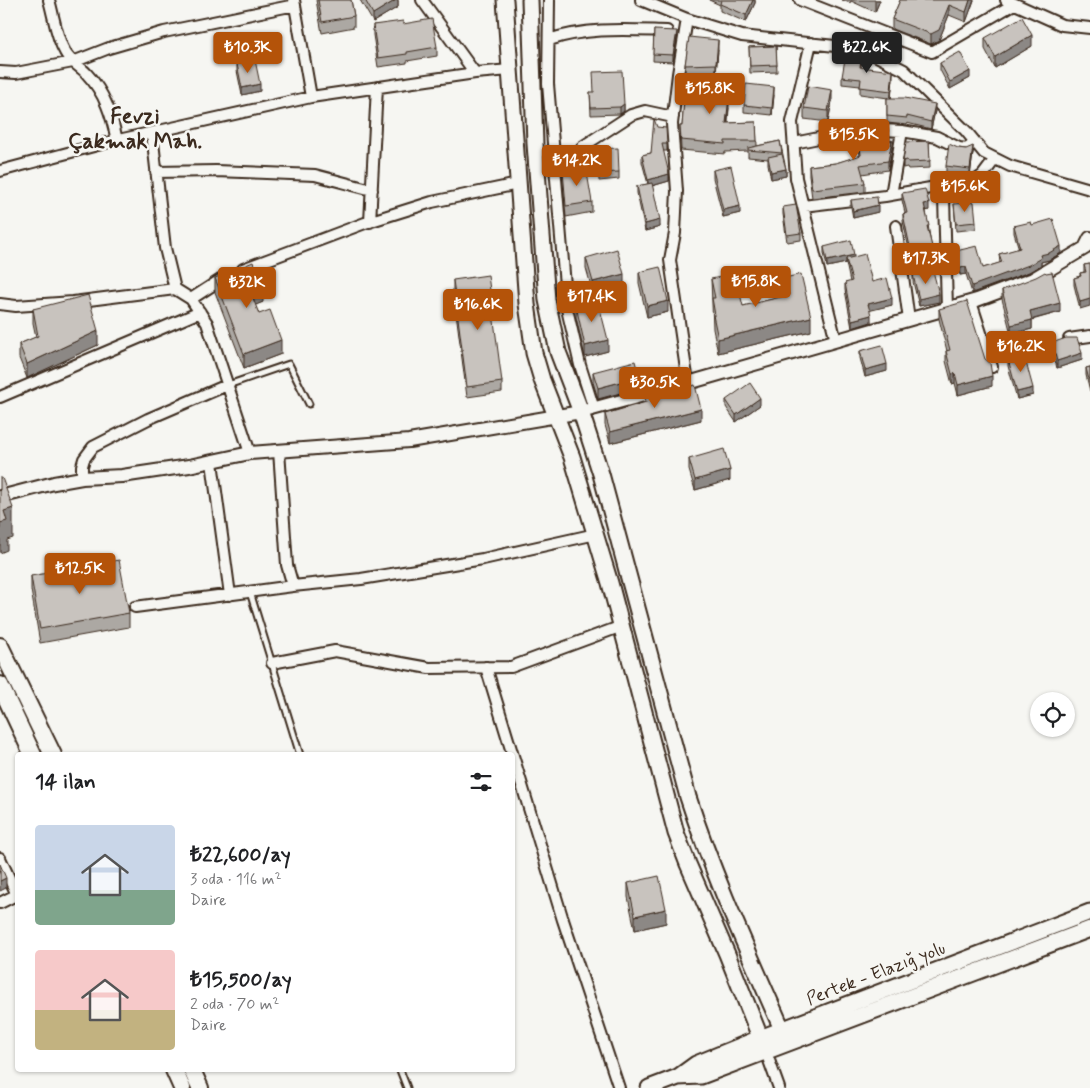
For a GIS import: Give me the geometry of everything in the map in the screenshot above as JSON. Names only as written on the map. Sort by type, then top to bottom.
[{"type":"main road","points":[[504,0],[529,328],[542,380],[572,457],[596,534],[676,834],[763,1045]]},
{"type":"main road","points":[[530,0],[535,144],[547,300],[551,326],[558,352],[588,411],[602,474],[688,797],[700,834],[713,869],[785,1036]]},
{"type":"main road","points":[[0,646],[52,752]]},
{"type":"main road","points":[[0,685],[33,752]]},
{"type":"main road","name":"Pertek - Elazığ yolu","points":[[649,1088],[678,1077],[696,1064],[763,1045],[1090,912]]},
{"type":"main road","name":"Pertek - Elazığ yolu","points":[[785,1036],[1090,929]]},
{"type":"main road","points":[[175,1072],[182,1088]]},
{"type":"main road","points":[[193,1072],[200,1088]]},
{"type":"street","points":[[49,0],[65,53],[86,72],[102,93],[109,109],[117,141]]},
{"type":"street","points":[[422,0],[475,73]]},
{"type":"street","points":[[549,0],[548,84],[567,309],[588,411]]},
{"type":"street","points":[[641,0],[687,19],[742,36],[863,49],[904,70],[966,131],[984,153],[1010,166],[1090,189]]},
{"type":"street","points":[[806,1],[932,52],[1010,2],[1062,25],[1090,28]]},
{"type":"street","points":[[0,72],[16,73],[73,62],[109,48],[164,32],[295,2],[311,97]]},
{"type":"street","points":[[687,19],[672,124],[677,191],[675,233],[670,260],[688,384]]},
{"type":"street","points":[[549,40],[580,31],[685,31]]},
{"type":"street","points":[[811,43],[792,122],[796,178],[836,341]]},
{"type":"street","points":[[0,171],[117,141],[311,97],[475,73],[510,70]]},
{"type":"street","points":[[370,222],[377,88]]},
{"type":"street","points":[[582,147],[631,115],[645,111],[673,117]]},
{"type":"street","points":[[794,143],[863,129],[902,131],[937,138],[959,148],[968,149],[975,142]]},
{"type":"street","points":[[891,195],[902,131]]},
{"type":"street","points":[[152,133],[164,248],[175,289]]},
{"type":"street","points":[[944,197],[971,184],[983,175],[995,159]]},
{"type":"street","points":[[156,172],[216,171],[315,175],[372,190]]},
{"type":"street","points":[[191,299],[226,276],[246,267],[370,222],[432,202],[518,184]]},
{"type":"street","points":[[803,206],[891,195],[936,187],[944,197],[947,309]]},
{"type":"street","points":[[896,226],[909,320]]},
{"type":"street","points":[[0,497],[82,478],[122,476],[212,462],[250,453],[409,441],[588,411],[971,302],[1033,279],[1085,248],[1090,238]]},
{"type":"street","points":[[0,304],[16,306],[54,303],[175,289],[191,299],[207,323],[250,453]]},
{"type":"street","points":[[971,302],[992,367]]},
{"type":"street","points":[[0,397],[200,312]]},
{"type":"street","points":[[1069,339],[1090,336]]},
{"type":"street","points":[[82,478],[84,459],[93,447],[148,419],[227,385]]},
{"type":"street","points":[[279,451],[287,565],[293,586]]},
{"type":"street","points":[[212,462],[230,595]]},
{"type":"street","points":[[135,608],[293,586],[361,579],[483,559],[596,534]]},
{"type":"street","points":[[272,663],[334,651],[429,668],[511,667],[622,626]]},
{"type":"street","points":[[486,667],[512,752]]},
{"type":"street","points":[[515,762],[563,920],[619,1088]]},
{"type":"street","points":[[0,858],[15,890]]},
{"type":"street","points":[[0,903],[15,895]]},
{"type":"street","points":[[763,1045],[779,1088]]},
{"type":"lane","points":[[227,385],[289,364],[309,404]]},
{"type":"lane","points":[[250,592],[299,752]]},
{"type":"lane","points":[[401,1072],[407,1088]]},
{"type":"building","points":[[318,0],[351,0],[354,16],[322,22]]},
{"type":"building","points":[[365,0],[396,0],[373,14]]},
{"type":"building","points":[[721,0],[753,0],[746,15],[720,4]]},
{"type":"building","points":[[900,0],[970,0],[966,12],[949,5],[939,30],[931,34],[892,19]]},
{"type":"building","points":[[1022,17],[1032,35],[995,57],[985,38]]},
{"type":"building","points":[[432,19],[437,47],[378,58],[373,25],[403,21],[403,24]]},
{"type":"building","points":[[654,30],[677,31],[673,55],[653,54]]},
{"type":"building","points":[[689,37],[718,40],[716,64],[685,65]]},
{"type":"building","points":[[776,46],[777,65],[750,66],[749,47]]},
{"type":"building","points":[[960,52],[970,71],[950,82],[940,63]]},
{"type":"building","points":[[846,53],[862,55],[860,67],[893,71],[891,91],[860,87],[861,79],[842,77]]},
{"type":"building","points":[[255,60],[260,84],[242,88],[237,64]]},
{"type":"building","points":[[622,71],[624,104],[620,107],[591,108],[590,92],[594,92],[593,72]]},
{"type":"building","points":[[686,74],[715,78],[713,96],[729,98],[726,123],[756,122],[757,141],[725,141],[725,144],[681,140],[680,126],[682,126]]},
{"type":"building","points":[[746,84],[774,87],[772,108],[744,105]]},
{"type":"building","points":[[808,86],[832,90],[828,111],[804,108]]},
{"type":"building","points":[[887,98],[905,98],[935,104],[931,122],[907,116],[907,118],[887,116]]},
{"type":"building","points":[[654,119],[657,127],[666,128],[667,144],[662,144],[669,174],[648,180],[642,155],[651,153]]},
{"type":"building","points":[[888,128],[890,141],[892,140],[888,161],[860,165],[865,183],[812,189],[809,166],[836,163],[861,155],[858,130]]},
{"type":"building","points":[[780,141],[782,153],[748,150],[748,148]]},
{"type":"building","points":[[929,141],[930,161],[903,161],[906,142]]},
{"type":"building","points":[[949,144],[966,149],[973,146],[970,169],[946,166]]},
{"type":"building","points":[[618,148],[619,172],[599,173],[598,149]]},
{"type":"building","points":[[782,154],[786,169],[771,172],[768,157]]},
{"type":"building","points":[[731,166],[740,206],[723,210],[713,170]]},
{"type":"building","points":[[586,167],[592,202],[566,206],[563,171]]},
{"type":"building","points":[[652,183],[660,220],[645,224],[637,186]]},
{"type":"building","points":[[925,189],[929,203],[924,204],[933,251],[912,256],[903,214],[907,213],[902,193]]},
{"type":"building","points":[[877,197],[878,205],[853,211],[851,200]]},
{"type":"building","points":[[974,202],[976,222],[956,224],[954,204]]},
{"type":"building","points":[[796,205],[801,233],[787,235],[783,207]]},
{"type":"building","points":[[1053,219],[1061,246],[1049,253],[1040,255],[1041,258],[1029,265],[972,286],[966,267],[960,268],[956,251],[977,246],[983,268],[1002,262],[999,254],[1020,248],[1014,226],[1031,222],[1032,225]]},
{"type":"building","points":[[851,240],[854,255],[827,261],[824,247]]},
{"type":"building","points":[[617,249],[624,274],[593,282],[586,258]]},
{"type":"building","points":[[865,254],[872,282],[887,278],[892,298],[868,304],[871,315],[852,320],[845,283],[852,281],[846,259]]},
{"type":"building","points":[[253,262],[263,288],[251,293],[259,314],[270,310],[281,340],[244,354],[215,278]]},
{"type":"building","points":[[1090,264],[1090,299],[1080,302],[1074,278],[1081,276],[1080,273],[1086,272],[1084,265]]},
{"type":"building","points":[[660,267],[668,301],[647,306],[639,272]]},
{"type":"building","points":[[933,271],[939,294],[919,299],[913,275]]},
{"type":"building","points":[[1045,272],[1052,272],[1060,303],[1030,311],[1032,320],[1011,325],[1002,290]]},
{"type":"building","points":[[735,274],[743,306],[789,295],[785,278],[801,274],[811,317],[718,339],[713,315],[715,315],[712,298],[715,298],[711,279]]},
{"type":"building","points":[[488,275],[502,382],[467,387],[453,280]]},
{"type":"building","points":[[88,295],[98,331],[27,364],[19,344],[38,336],[33,309]]},
{"type":"building","points":[[598,301],[608,340],[585,346],[576,306]]},
{"type":"building","points":[[967,301],[985,359],[990,363],[992,376],[958,385],[955,373],[952,374],[946,351],[950,350],[939,309]]},
{"type":"building","points":[[1066,338],[1077,338],[1082,353],[1057,361],[1052,343]]},
{"type":"building","points":[[882,345],[887,364],[865,370],[860,351]]},
{"type":"building","points":[[1024,355],[1033,388],[1017,392],[1008,359]]},
{"type":"building","points":[[635,361],[639,377],[598,388],[593,372]]},
{"type":"building","points":[[1090,367],[1090,384],[1086,368]]},
{"type":"building","points":[[750,383],[760,398],[736,415],[726,400]]},
{"type":"building","points":[[695,385],[701,409],[610,432],[605,414],[646,402],[645,398]]},
{"type":"building","points":[[724,449],[730,470],[695,480],[689,459]]},
{"type":"building","points":[[0,478],[2,478],[13,508],[4,511],[7,521],[0,523]]},
{"type":"building","points":[[119,560],[129,613],[40,629],[31,576]]},
{"type":"building","points":[[0,864],[6,878],[0,881]]},
{"type":"building","points":[[659,876],[666,909],[635,916],[628,883]]},
{"type":"district","name":"Fevzi Çakmak Mah.","points":[[135,130]]}]
